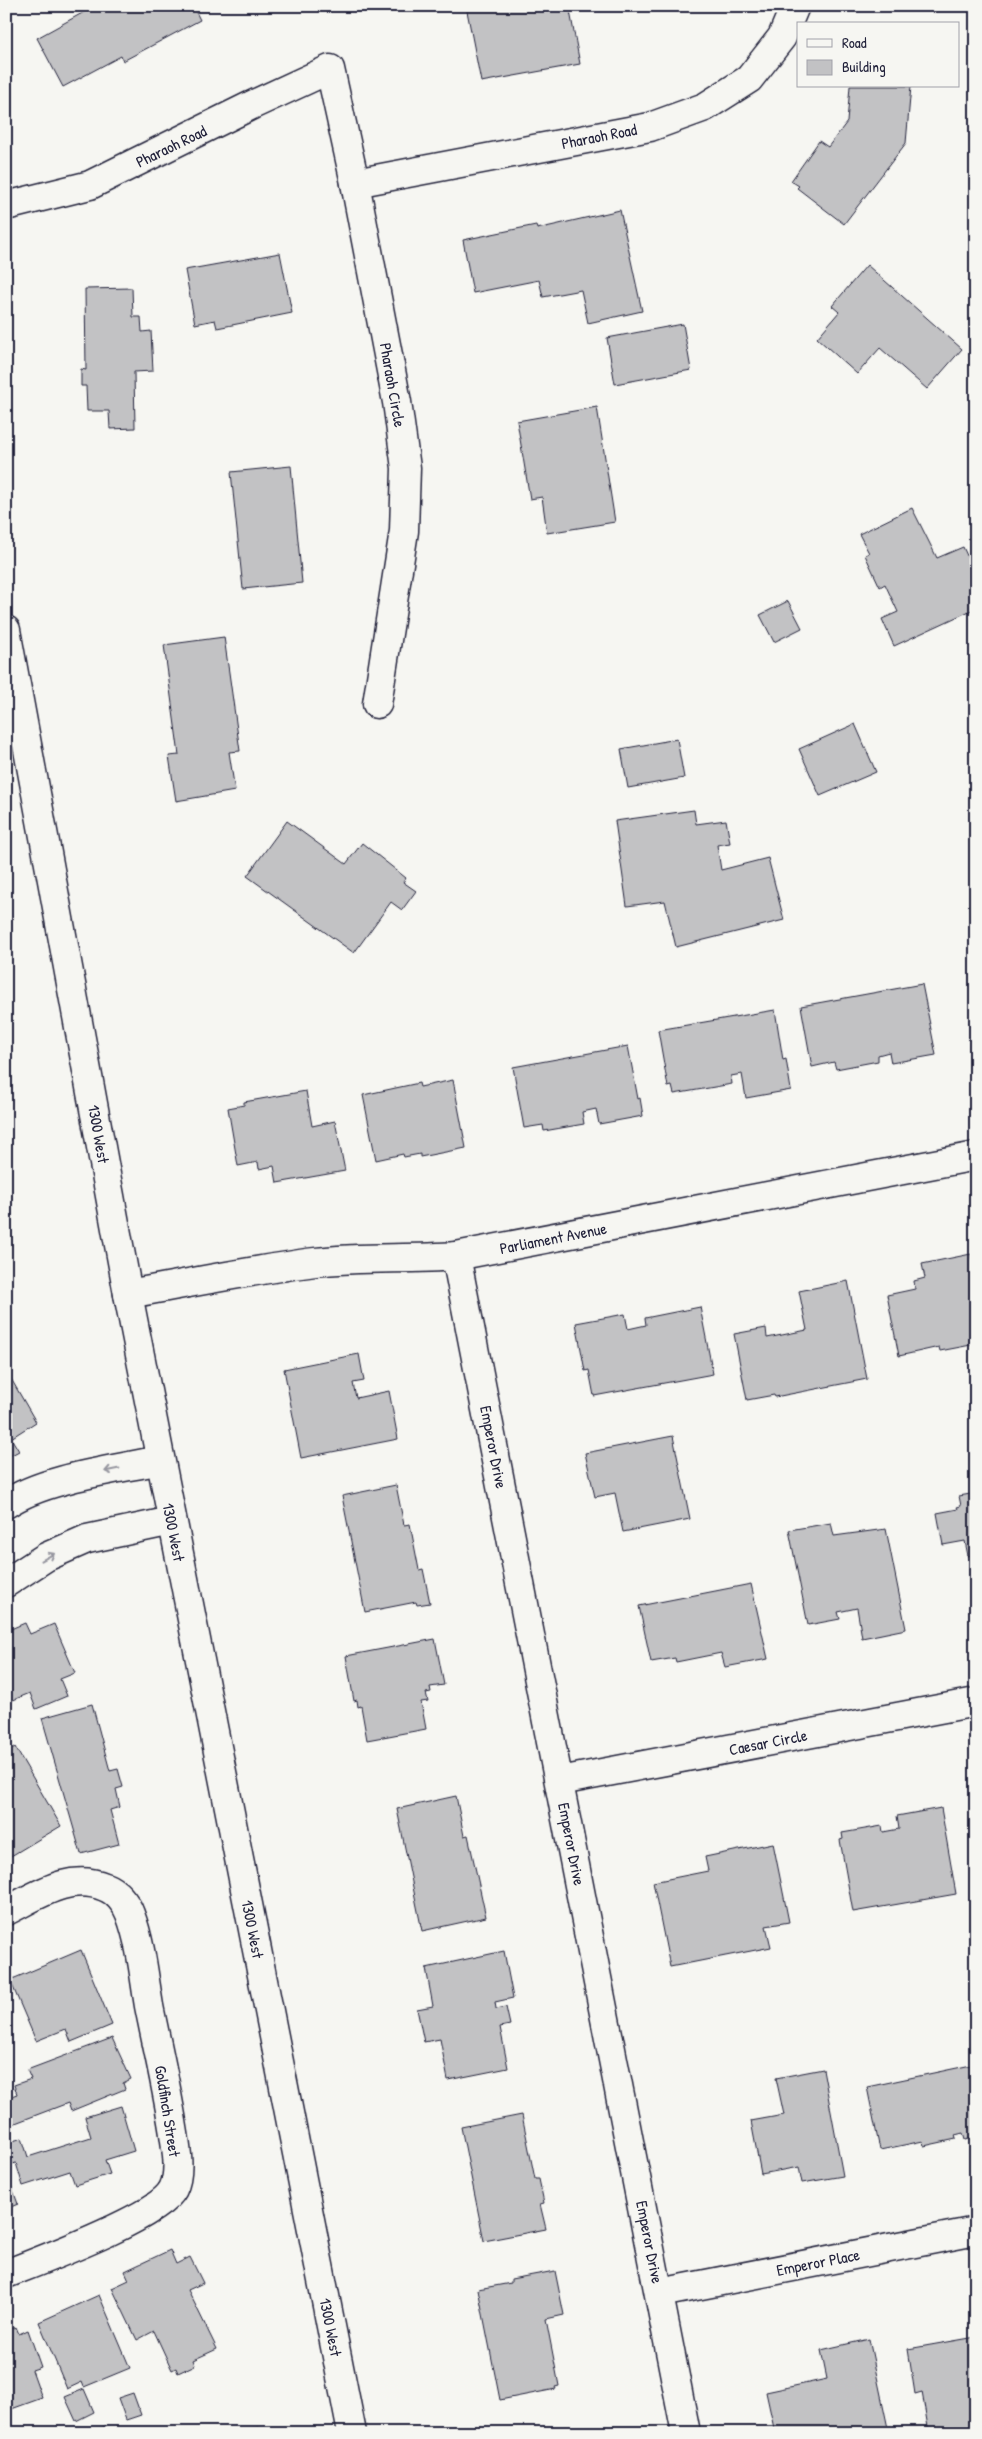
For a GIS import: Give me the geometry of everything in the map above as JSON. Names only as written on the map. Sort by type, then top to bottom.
[{"type":"street","name":"Pharaoh Road","points":[[355,183],[650,126],[705,107],[749,79],[782,37],[795,6]]},
{"type":"street","name":"Pharaoh Road","points":[[6,206],[90,185],[252,105],[330,69]]},
{"type":"street","name":"Pharaoh Circle","points":[[330,69],[355,183],[397,402],[406,468],[404,531],[377,704]]},
{"type":"street","name":"1300 West","points":[[6,630],[128,1294],[352,2433]]},
{"type":"street","name":"Parliament Avenue","points":[[128,1294],[316,1262],[364,1258],[416,1260],[456,1256],[976,1156]]},
{"type":"street","name":"Emperor Drive","points":[[456,1256],[686,2433]]},
{"type":"street","points":[[6,1504],[42,1486],[160,1460]]},
{"type":"street","points":[[6,1583],[46,1558],[87,1539],[172,1521]]},
{"type":"street","name":"Caesar Circle","points":[[560,1781],[976,1702]]},
{"type":"street","name":"Goldfinch Street","points":[[6,1911],[67,1882],[85,1882],[106,1887],[120,1897],[130,1913],[172,2123],[177,2174],[172,2190],[151,2210],[6,2274]]},
{"type":"street","name":"Emperor Place","points":[[660,2293],[976,2231]]},
{"type":"building","points":[[95,6],[193,6],[200,20],[123,61],[121,56],[63,87],[37,38]]},
{"type":"building","points":[[466,6],[569,6],[580,64],[481,82]]},
{"type":"building","points":[[850,88],[911,88],[906,143],[844,224],[797,188],[799,186],[791,181],[819,141],[828,147],[847,122]]},
{"type":"building","points":[[620,210],[642,311],[588,323],[581,290],[543,297],[539,280],[473,293],[463,240],[536,225],[537,229]]},
{"type":"building","points":[[280,253],[292,313],[217,328],[215,320],[195,324],[185,270]]},
{"type":"building","points":[[867,265],[962,349],[927,389],[880,348],[857,374],[817,338],[839,312],[832,306]]},
{"type":"building","points":[[132,288],[133,317],[141,317],[142,332],[151,331],[153,371],[134,372],[135,428],[110,429],[109,411],[87,411],[86,386],[81,386],[81,369],[86,370],[85,289]]},
{"type":"building","points":[[683,324],[691,370],[615,384],[607,338]]},
{"type":"building","points":[[597,407],[615,522],[547,533],[542,497],[530,499],[517,421]]},
{"type":"building","points":[[291,466],[302,583],[243,589],[231,472]]},
{"type":"building","points":[[912,508],[937,558],[963,547],[976,575],[976,608],[894,646],[882,619],[898,612],[885,584],[880,587],[865,555],[869,553],[859,534]]},
{"type":"building","points":[[788,601],[802,628],[774,642],[760,615]]},
{"type":"building","points":[[224,637],[240,751],[229,752],[235,791],[176,801],[169,756],[179,755],[164,645]]},
{"type":"building","points":[[855,724],[876,772],[820,796],[799,749]]},
{"type":"building","points":[[677,739],[684,778],[628,788],[621,749]]},
{"type":"building","points":[[694,810],[696,824],[726,820],[730,843],[717,845],[721,870],[768,858],[784,920],[676,947],[665,901],[627,906],[615,821]]},
{"type":"building","points":[[287,821],[346,864],[362,843],[406,878],[403,882],[416,891],[402,910],[391,902],[354,953],[247,876]]},
{"type":"building","points":[[922,984],[936,1055],[891,1063],[889,1052],[878,1055],[878,1061],[836,1069],[834,1062],[812,1067],[801,1006]]},
{"type":"building","points":[[775,1010],[783,1060],[786,1059],[791,1090],[746,1098],[742,1074],[731,1076],[732,1084],[674,1094],[672,1086],[668,1087],[658,1030]]},
{"type":"building","points":[[628,1046],[643,1116],[599,1124],[596,1109],[582,1112],[584,1124],[544,1131],[543,1125],[524,1128],[513,1067]]},
{"type":"building","points":[[453,1080],[466,1148],[420,1157],[420,1154],[404,1157],[403,1154],[376,1160],[363,1095],[419,1083],[420,1087]]},
{"type":"building","points":[[306,1091],[312,1126],[335,1121],[345,1171],[277,1183],[274,1166],[259,1169],[258,1162],[238,1166],[228,1108],[244,1105],[244,1102]]},
{"type":"building","points":[[971,1254],[976,1279],[976,1344],[940,1351],[939,1347],[899,1356],[887,1295],[915,1289],[914,1281],[925,1278],[922,1264]]},
{"type":"building","points":[[848,1281],[867,1379],[775,1397],[774,1395],[747,1400],[734,1334],[766,1328],[767,1338],[807,1330],[799,1291]]},
{"type":"building","points":[[700,1307],[713,1374],[594,1396],[589,1370],[585,1371],[576,1323],[625,1314],[628,1329],[646,1325],[645,1318]]},
{"type":"building","points":[[359,1354],[364,1381],[353,1383],[356,1398],[389,1391],[398,1439],[301,1458],[284,1369]]},
{"type":"building","points":[[10,1377],[36,1422],[11,1438],[19,1451],[6,1458],[6,1380]]},
{"type":"building","points":[[673,1436],[690,1519],[623,1532],[615,1493],[595,1497],[585,1453]]},
{"type":"building","points":[[396,1485],[404,1525],[410,1524],[419,1570],[423,1569],[430,1603],[417,1605],[416,1602],[365,1612],[342,1496]]},
{"type":"building","points":[[976,1493],[976,1554],[968,1556],[965,1541],[943,1545],[937,1513],[958,1509],[957,1507],[961,1506],[959,1496]]},
{"type":"building","points":[[831,1523],[834,1536],[886,1529],[906,1629],[862,1638],[857,1608],[838,1612],[840,1619],[808,1625],[789,1530]]},
{"type":"building","points":[[751,1584],[768,1659],[725,1667],[721,1653],[676,1662],[675,1658],[651,1662],[639,1606]]},
{"type":"building","points":[[25,1623],[30,1634],[54,1624],[75,1673],[60,1679],[67,1696],[36,1709],[30,1693],[6,1703],[6,1631]]},
{"type":"building","points":[[435,1639],[444,1685],[430,1687],[431,1692],[426,1693],[428,1701],[421,1702],[426,1729],[367,1740],[361,1706],[358,1707],[357,1700],[354,1701],[346,1656]]},
{"type":"building","points":[[92,1704],[110,1771],[118,1769],[123,1787],[116,1789],[120,1807],[110,1810],[119,1844],[81,1854],[42,1718]]},
{"type":"building","points":[[15,1747],[61,1826],[6,1859],[6,1752]]},
{"type":"building","points":[[456,1796],[464,1836],[468,1835],[486,1917],[422,1931],[397,1809]]},
{"type":"building","points":[[941,1808],[956,1894],[853,1912],[840,1840],[843,1839],[842,1833],[882,1826],[883,1832],[899,1829],[897,1816]]},
{"type":"building","points":[[773,1843],[789,1922],[766,1926],[771,1947],[670,1967],[653,1882],[708,1871],[705,1857]]},
{"type":"building","points":[[976,1908],[976,1931],[975,1931],[970,1910]]},
{"type":"building","points":[[81,1950],[112,2025],[71,2042],[66,2029],[36,2041],[10,1980]]},
{"type":"building","points":[[504,1951],[513,1998],[495,2002],[496,2009],[506,2007],[510,2025],[500,2027],[508,2068],[448,2080],[440,2039],[424,2042],[417,2009],[433,2006],[426,1968]]},
{"type":"building","points":[[112,2038],[131,2079],[123,2083],[125,2089],[71,2111],[68,2103],[10,2125],[6,2114],[6,2098],[17,2094],[14,2085],[31,2079],[27,2070]]},
{"type":"building","points":[[976,2064],[976,2137],[965,2140],[963,2133],[955,2135],[956,2139],[924,2146],[923,2141],[880,2150],[867,2087]]},
{"type":"building","points":[[823,2069],[843,2176],[802,2183],[799,2167],[761,2174],[751,2121],[784,2115],[776,2078]]},
{"type":"building","points":[[121,2106],[134,2151],[105,2160],[110,2174],[75,2185],[70,2171],[23,2186],[16,2163],[13,2164],[7,2143],[22,2138],[28,2157],[91,2137],[85,2117]]},
{"type":"building","points":[[522,2115],[535,2179],[539,2179],[544,2203],[540,2204],[546,2229],[484,2241],[461,2127]]},
{"type":"building","points":[[6,2171],[18,2204],[6,2209]]},
{"type":"building","points":[[170,2250],[176,2264],[190,2257],[203,2283],[188,2290],[217,2349],[193,2360],[195,2365],[178,2373],[176,2368],[172,2370],[154,2331],[137,2340],[112,2288],[129,2280],[125,2271]]},
{"type":"building","points":[[555,2271],[564,2315],[546,2319],[559,2386],[555,2387],[556,2389],[500,2400],[478,2289],[511,2283],[511,2279]]},
{"type":"building","points":[[99,2295],[130,2368],[84,2387],[82,2382],[67,2389],[39,2322]]},
{"type":"building","points":[[16,2327],[19,2334],[28,2330],[41,2367],[32,2370],[42,2398],[6,2411],[6,2330]]},
{"type":"building","points":[[976,2337],[976,2433],[929,2433],[922,2392],[915,2394],[908,2349]]},
{"type":"building","points":[[869,2339],[889,2433],[775,2433],[766,2392],[827,2379],[821,2350]]},
{"type":"building","points":[[84,2389],[94,2412],[76,2421],[65,2397]]},
{"type":"building","points":[[133,2393],[141,2415],[126,2420],[118,2398]]},
{"type":"building","points":[[105,2426],[108,2433],[88,2433]]},
{"type":"building","points":[[590,2426],[591,2433],[553,2433]]},
{"type":"building","points":[[259,2427],[260,2433],[228,2433]]}]
